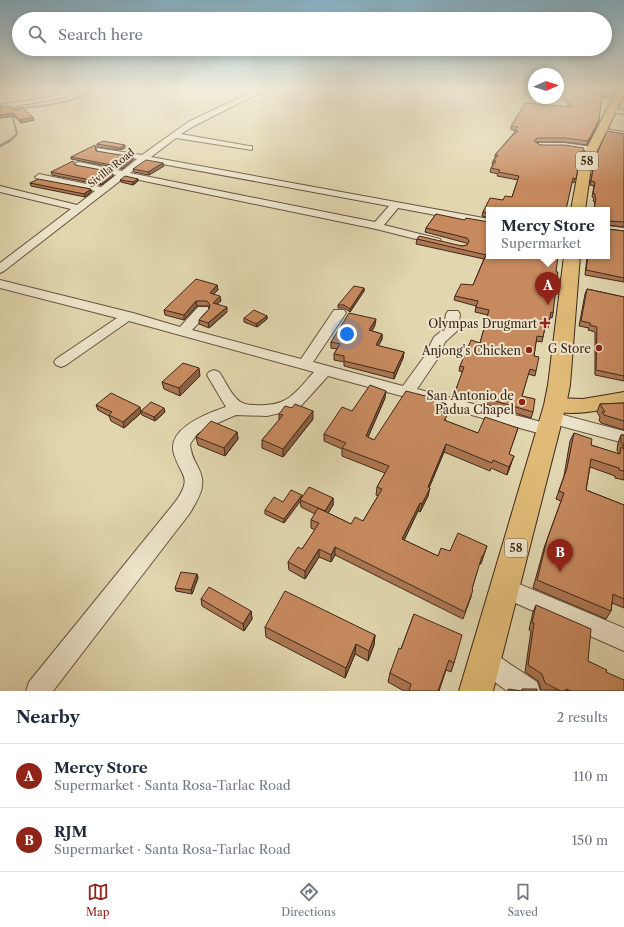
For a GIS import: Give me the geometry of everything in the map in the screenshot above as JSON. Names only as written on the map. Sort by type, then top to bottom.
[{"type":"highway","name":"58","points":[[578,207],[585,166],[606,120]]},
{"type":"highway","name":"58","points":[[476,691],[552,418],[559,385],[572,259]]},
{"type":"main road","points":[[552,418],[583,406],[624,399]]},
{"type":"street","name":"Sivilla Road","points":[[0,269],[123,173],[174,135],[199,120]]},
{"type":"street","points":[[601,130],[624,134]]},
{"type":"street","points":[[174,135],[249,148]]},
{"type":"street","points":[[539,145],[564,145],[592,148]]},
{"type":"street","points":[[100,150],[142,159],[486,221]]},
{"type":"street","points":[[79,164],[377,226],[447,243]]},
{"type":"street","points":[[39,177],[101,190]]},
{"type":"street","points":[[0,190],[78,208]]},
{"type":"street","points":[[377,226],[395,205]]},
{"type":"street","points":[[610,229],[624,231]]},
{"type":"street","points":[[0,284],[128,316],[324,371],[407,392],[552,418],[624,437]]},
{"type":"street","points":[[183,331],[203,310]]},
{"type":"street","points":[[304,365],[339,313]]},
{"type":"street","points":[[407,392],[431,358],[439,340],[451,330],[453,314]]},
{"type":"street","points":[[61,362],[128,316]]},
{"type":"street","points":[[38,691],[183,507],[191,493],[194,481],[181,451],[182,443],[186,437],[205,420],[219,414],[238,410],[276,410],[289,406],[324,371]]},
{"type":"street","points":[[214,375],[230,401],[238,410]]},
{"type":"street","points":[[504,588],[624,640]]},
{"type":"street","points":[[484,660],[528,691]]},
{"type":"building","points":[[515,120],[599,120],[588,141],[565,138],[537,138],[534,141],[540,145],[565,145],[584,148],[580,157],[576,179],[573,178],[567,207],[486,207],[486,212],[483,212],[490,198],[503,200],[505,196],[512,197],[519,176],[498,172],[500,170],[491,168],[496,161],[493,161],[498,155],[495,155],[518,131],[515,130],[518,127],[511,126]]},
{"type":"building","points":[[607,131],[624,134],[624,222],[610,221],[610,207],[594,207],[596,198],[595,194],[593,193],[595,182],[591,181],[595,158]]},
{"type":"building","points":[[103,141],[125,145],[120,148],[97,144]]},
{"type":"building","points":[[95,145],[96,151],[133,157],[121,167],[71,157]]},
{"type":"building","points":[[146,160],[163,163],[148,172],[133,169]]},
{"type":"building","points":[[73,161],[75,165],[112,172],[100,182],[51,172]]},
{"type":"building","points":[[125,176],[138,179],[133,182],[120,180]]},
{"type":"building","points":[[38,179],[91,189],[84,194],[30,183]]},
{"type":"building","points":[[436,214],[465,220],[466,218],[486,221],[486,255],[417,239],[419,236],[462,246],[467,245],[469,241],[467,238],[426,228]]},
{"type":"building","points":[[610,229],[624,231],[624,278],[586,270],[588,259],[610,259]]},
{"type":"building","points":[[486,255],[486,259],[558,259],[556,272],[558,272],[553,313],[551,312],[549,323],[546,322],[543,337],[537,336],[534,356],[539,357],[536,371],[530,369],[522,396],[535,399],[533,412],[467,393],[467,395],[455,392],[464,367],[460,366],[471,340],[480,343],[489,310],[476,307],[478,301],[455,296],[461,284],[473,285]]},
{"type":"building","points":[[196,279],[217,285],[210,293],[220,296],[213,303],[227,307],[208,323],[199,320],[209,309],[210,305],[207,301],[196,301],[184,315],[164,310]]},
{"type":"building","points":[[354,286],[364,288],[350,309],[344,305],[338,305]]},
{"type":"building","points":[[587,289],[624,297],[624,376],[596,370],[597,327],[590,325],[590,323],[581,321]]},
{"type":"building","points":[[254,310],[267,316],[256,324],[244,318]]},
{"type":"building","points":[[349,313],[376,319],[369,330],[382,334],[376,345],[404,352],[394,373],[344,361],[344,356],[334,354],[340,344],[331,342]]},
{"type":"building","points":[[183,363],[199,368],[179,388],[162,382]]},
{"type":"building","points":[[370,385],[386,391],[366,436],[374,440],[406,391],[441,400],[440,402],[446,404],[440,414],[447,416],[444,420],[478,433],[485,417],[518,428],[509,454],[514,456],[509,467],[493,460],[492,463],[446,444],[428,487],[430,488],[422,504],[420,503],[402,539],[438,556],[441,548],[450,551],[458,533],[487,546],[482,556],[472,589],[473,590],[465,612],[335,547],[331,555],[319,549],[305,571],[288,562],[298,547],[302,549],[319,523],[311,520],[318,508],[351,524],[355,517],[363,521],[382,489],[377,487],[389,466],[342,448],[346,443],[324,434],[342,407],[352,411]]},
{"type":"building","points":[[111,393],[140,407],[123,422],[109,415],[112,412],[96,405]]},
{"type":"building","points":[[151,402],[164,408],[154,417],[141,411]]},
{"type":"building","points":[[624,403],[624,421],[604,415],[602,412],[605,412],[600,404]]},
{"type":"building","points":[[295,404],[313,411],[283,449],[262,440],[283,415],[279,414],[285,406],[292,408]]},
{"type":"building","points":[[211,421],[237,432],[224,448],[196,437]]},
{"type":"building","points":[[574,433],[592,439],[591,445],[620,454],[621,447],[624,449],[624,471],[591,459],[586,490],[624,505],[624,599],[613,594],[611,611],[537,580],[547,540],[564,493],[559,491],[567,468]]},
{"type":"building","points":[[621,435],[624,435],[624,447],[621,442]]},
{"type":"building","points":[[309,487],[333,498],[325,511],[300,500]]},
{"type":"building","points":[[291,490],[302,495],[284,519],[265,510],[274,497],[283,502]]},
{"type":"building","points":[[181,572],[197,574],[191,590],[175,588]]},
{"type":"building","points":[[209,587],[251,611],[243,624],[201,599]]},
{"type":"building","points":[[285,591],[375,635],[369,651],[356,644],[346,668],[265,627]]},
{"type":"building","points":[[536,605],[591,629],[588,661],[607,670],[606,672],[624,680],[624,691],[571,691],[566,689],[565,691],[561,691],[545,683],[542,674],[528,665],[534,623],[532,623]]},
{"type":"building","points":[[414,614],[462,635],[454,663],[449,660],[438,691],[409,691],[411,684],[390,673]]},
{"type":"building","points":[[508,689],[522,691],[508,691]]},
{"type":"building","points":[[522,689],[537,689],[537,691],[522,691]]},
{"type":"waterway","points":[[8,142],[17,134],[14,120]]},
{"type":"waterway","points":[[0,146],[9,141]]},
{"type":"place","name":"Mercy Store","points":[[548,305]]},
{"type":"place","name":"Olympas Drugmart","points":[[545,323]]},
{"type":"place","name":"G Store","points":[[599,348]]},
{"type":"place","name":"Anjong's Chicken","points":[[529,350]]},
{"type":"place","name":"San Antonio de Padua Chapel","points":[[522,402]]},
{"type":"place","name":"RJM","points":[[560,572]]}]
